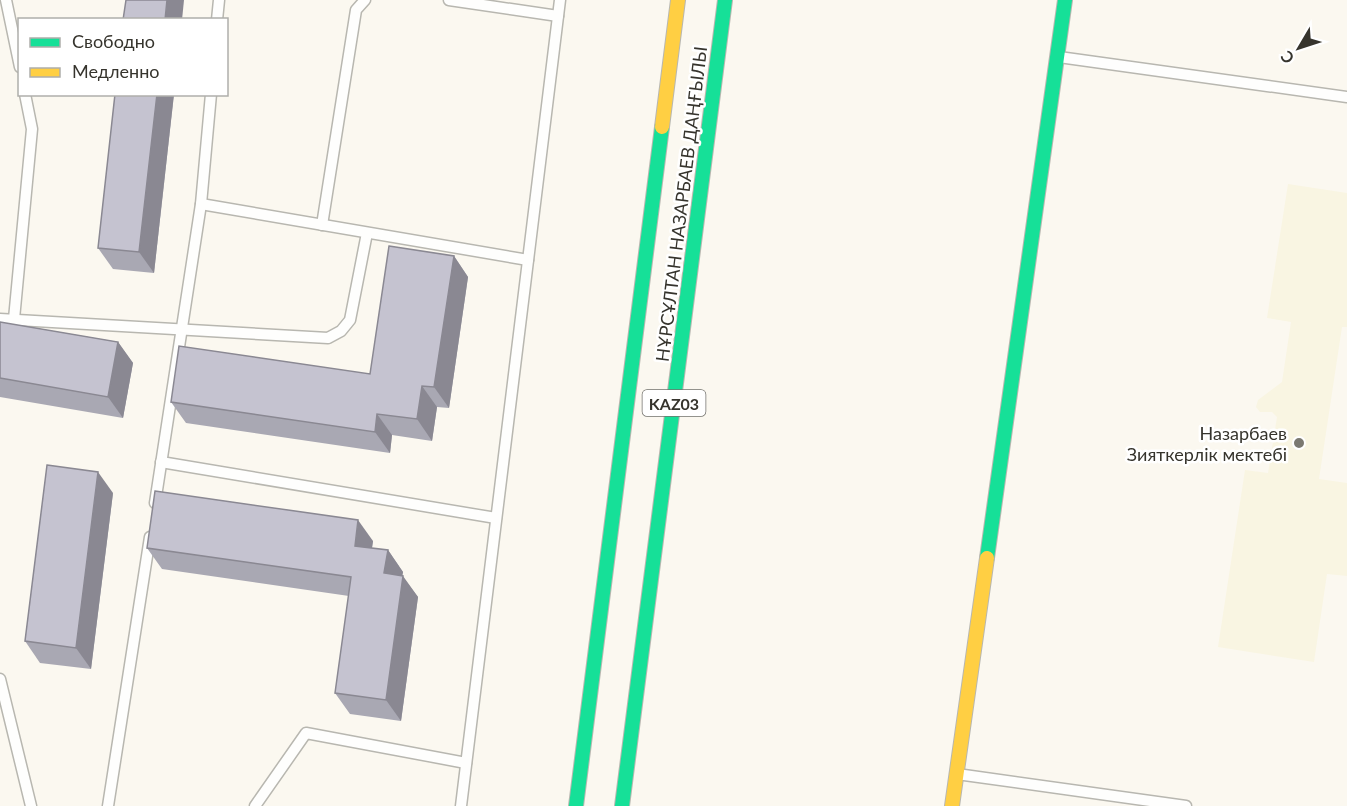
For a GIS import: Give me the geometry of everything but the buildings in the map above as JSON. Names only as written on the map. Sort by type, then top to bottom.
[{"type":"main road","name":"НҰРСҰЛТАН НАЗАРБАЕВ ДАҢҒЫЛЫ","points":[[576,806],[678,0]]},
{"type":"main road","name":"НҰРСҰЛТАН НАЗАРБАЕВ ДАҢҒЫЛЫ","points":[[622,806],[724,0]]},
{"type":"main road","points":[[952,806],[1065,0]]},
{"type":"lane","points":[[6,0],[18,57]]},
{"type":"lane","points":[[217,18],[219,0]]},
{"type":"lane","points":[[322,225],[356,10],[365,0]]},
{"type":"lane","points":[[449,0],[558,16]]},
{"type":"lane","points":[[461,806],[560,0]]},
{"type":"lane","points":[[1057,57],[1347,97]]},
{"type":"lane","points":[[14,319],[32,129],[25,96]]},
{"type":"lane","points":[[154,510],[201,204],[211,96]]},
{"type":"lane","points":[[201,204],[528,260]]},
{"type":"lane","points":[[0,319],[328,338],[341,331],[350,320],[367,233]]},
{"type":"lane","points":[[161,462],[496,518]]},
{"type":"lane","points":[[108,806],[152,522]]},
{"type":"lane","points":[[0,679],[32,806]]},
{"type":"lane","points":[[255,806],[306,733],[466,763]]},
{"type":"lane","points":[[957,774],[1186,806]]},
{"type":"shaded area","name":"Назарбаев Зияткерлік мектебі","points":[[1288,184],[1347,193],[1347,327],[1342,327],[1319,479],[1347,483],[1347,576],[1327,574],[1314,662],[1218,647],[1245,470],[1268,473],[1277,417],[1272,412],[1260,412],[1256,407],[1258,400],[1282,382],[1291,322],[1267,318]]},
{"type":"traffic: fast","points":[[622,806],[725,0]]},
{"type":"traffic: fast","points":[[987,558],[1065,0]]},
{"type":"traffic: fast","points":[[576,806],[662,127]]},
{"type":"traffic: slow","points":[[662,127],[678,0]]},
{"type":"traffic: slow","points":[[952,806],[987,558]]},
{"type":"place","name":"Назарбаев Зияткерлік мектебі","points":[[1299,443]]}]
